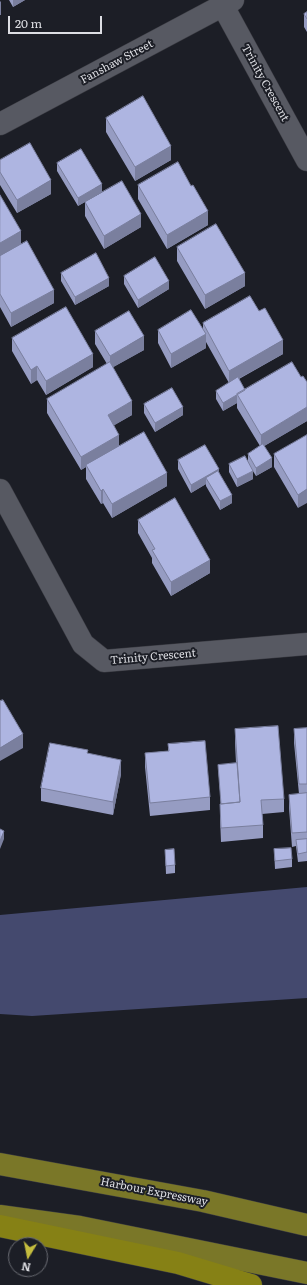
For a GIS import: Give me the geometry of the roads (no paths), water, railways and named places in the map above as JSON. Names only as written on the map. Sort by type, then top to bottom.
[{"type":"highway","points":[[0,1226],[178,1263],[251,1285]]},
{"type":"main road","name":"Harbour Expressway","points":[[0,1164],[204,1200],[307,1225]]},
{"type":"main road","points":[[0,1216],[80,1227],[307,1273]]},
{"type":"street","name":"Fanshaw Street","points":[[0,124],[228,3]]},
{"type":"street","name":"Trinity Crescent","points":[[228,3],[307,160]]},
{"type":"street","name":"Trinity Crescent","points":[[0,490],[83,644],[104,661],[307,644]]}]
